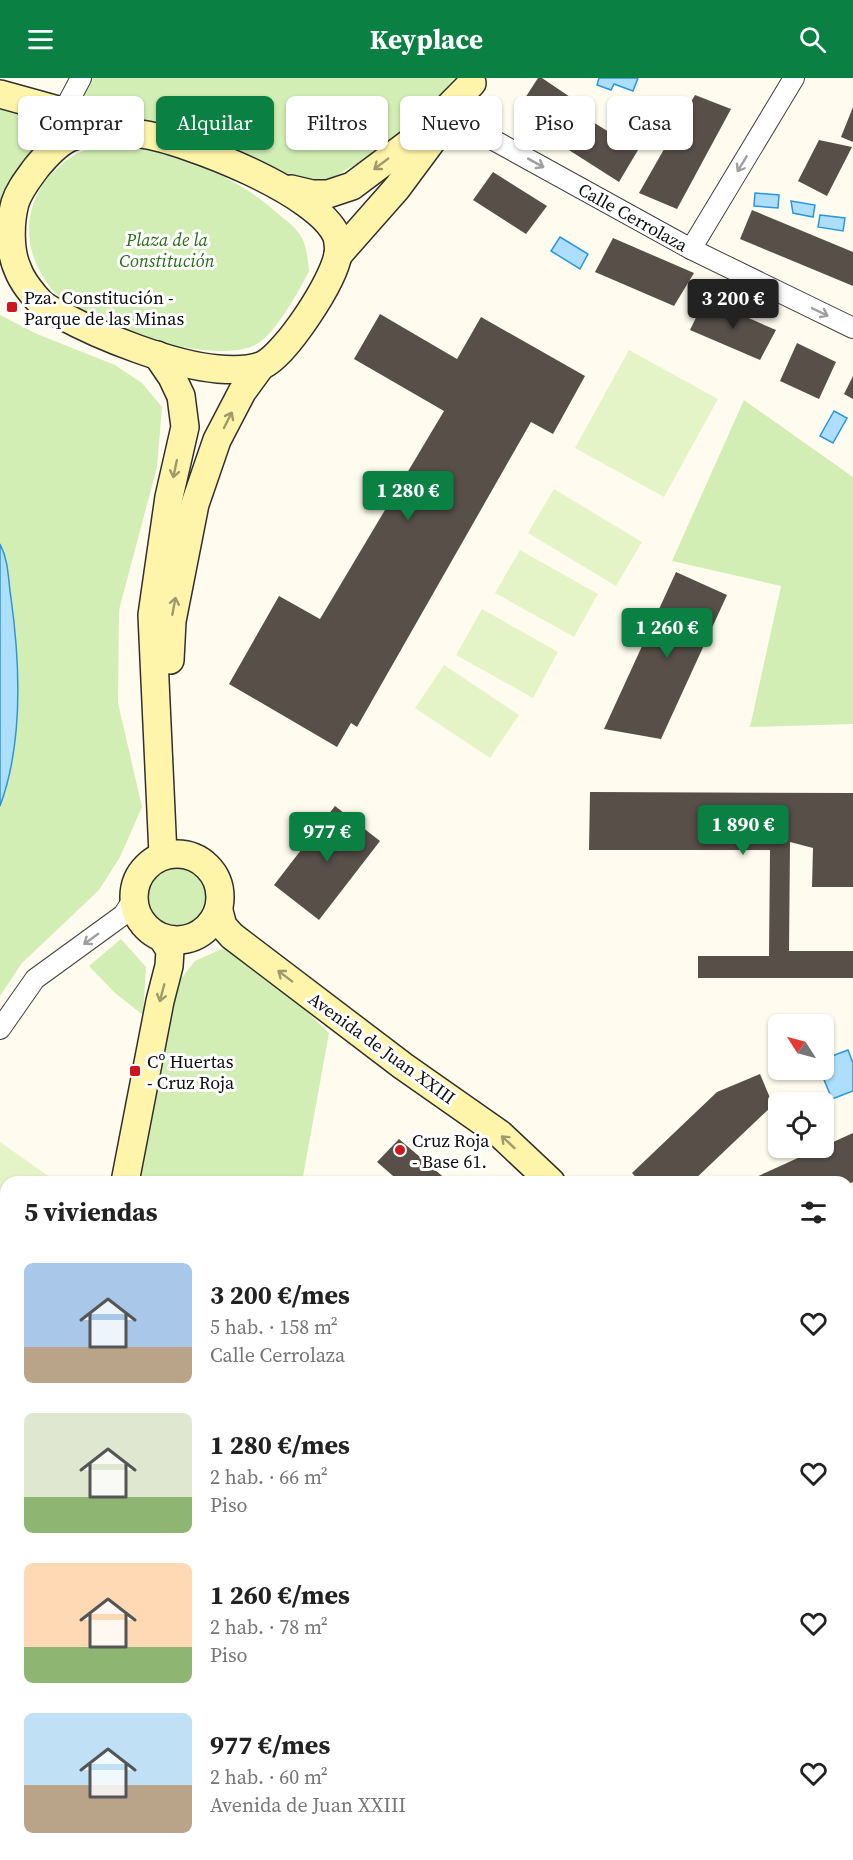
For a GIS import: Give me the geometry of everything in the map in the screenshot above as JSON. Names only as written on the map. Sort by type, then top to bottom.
[{"type":"main road","points":[[463,96],[474,81]]},
{"type":"main road","points":[[144,135],[198,150],[285,188],[312,194],[328,194],[352,186],[424,132],[474,81]]},
{"type":"main road","points":[[0,94],[18,99]]},
{"type":"main road","points":[[42,304],[18,270],[14,256],[11,225],[15,202],[40,164],[54,150]]},
{"type":"main road","points":[[172,854],[177,753],[169,702],[171,621],[195,504],[217,440],[242,392],[261,366],[276,356],[291,339],[329,278],[338,255],[397,188],[425,150]]},
{"type":"main road","points":[[285,188],[318,212],[330,225],[337,237],[338,255]]},
{"type":"main road","points":[[0,276],[82,327],[157,355],[202,368],[228,370],[261,366]]},
{"type":"main road","points":[[157,355],[172,377],[181,396],[185,428],[169,497],[152,615],[172,854]]},
{"type":"main road","points":[[126,1176],[160,1001],[169,966],[170,950],[162,938],[144,925],[134,900],[135,886],[141,872],[151,862],[172,854]]},
{"type":"main road","name":"Avenida de Juan XXIII","points":[[172,854],[193,856],[205,862],[214,872],[220,885],[219,911],[223,926],[232,936],[403,1066],[500,1134],[545,1176]]},
{"type":"main road","points":[[162,938],[179,941],[196,936],[210,926],[219,911]]},
{"type":"street","points":[[71,96],[81,78]]},
{"type":"street","points":[[691,249],[794,78]]},
{"type":"street","name":"Calle Cerrolaza","points":[[502,145],[691,249],[853,328]]},
{"type":"street","points":[[0,1029],[35,979],[123,915],[134,900]]},
{"type":"green space","points":[[90,78],[454,78],[440,96],[400,96],[400,133],[388,143],[388,96],[286,96],[286,150],[379,150],[327,181],[297,182],[206,150],[274,150],[274,96],[156,96],[156,133],[144,128],[144,96],[79,96]]},
{"type":"green space","points":[[0,107],[18,113],[18,150],[52,150],[0,213]]},
{"type":"green space","name":"Plaza de la Constitución","points":[[144,148],[185,160],[242,187],[295,228],[303,240],[309,271],[294,299],[267,336],[260,342],[241,349],[215,351],[184,347],[118,328],[65,301],[50,287],[39,271],[33,254],[29,237],[30,220],[41,188],[52,173],[79,153],[88,150]]},
{"type":"green space","points":[[0,315],[37,334],[115,365],[142,383],[162,407],[157,467],[119,610],[118,703],[142,807],[120,857],[99,890],[22,963],[0,996]]},
{"type":"green space","points":[[629,350],[718,399],[664,497],[575,448]]},
{"type":"green space","points":[[744,400],[853,477],[853,724],[750,727],[781,586],[672,561]]},
{"type":"green space","points":[[554,489],[642,542],[616,586],[528,533]]},
{"type":"green space","points":[[520,550],[598,594],[574,637],[495,593]]},
{"type":"green space","points":[[482,609],[558,652],[533,698],[456,655]]},
{"type":"green space","points":[[444,665],[519,715],[490,758],[415,708]]},
{"type":"green space","points":[[176,866],[197,875],[206,896],[197,917],[176,926],[155,917],[146,896],[155,875]]},
{"type":"green space","points":[[121,939],[146,967],[143,1015],[115,993],[89,966]]},
{"type":"green space","points":[[224,948],[254,961],[329,1033],[303,1176],[141,1176],[175,986],[195,961]]},
{"type":"green space","points":[[0,1142],[48,1176],[0,1176]]},
{"type":"water","points":[[599,78],[638,78],[633,91],[614,84],[611,90],[597,85]]},
{"type":"water","points":[[755,193],[779,195],[778,208],[754,206]]},
{"type":"water","points":[[791,201],[815,205],[813,217],[793,213]]},
{"type":"water","points":[[820,215],[845,218],[843,231],[818,227]]},
{"type":"water","points":[[560,237],[588,254],[580,269],[551,251]]},
{"type":"water","points":[[834,411],[847,418],[833,443],[820,436]]},
{"type":"water","points":[[0,544],[8,571],[14,623],[18,703],[13,756],[0,806]]},
{"type":"water","points":[[848,1050],[853,1063],[853,1091],[834,1098],[834,1092],[829,1092],[824,1080],[834,1080],[834,1055]]},
{"type":"building","points":[[538,78],[542,78],[569,96],[526,96]]},
{"type":"building","points":[[695,95],[731,109],[677,209],[639,193],[664,150],[693,150],[693,98]]},
{"type":"building","points":[[853,107],[853,142],[841,137]]},
{"type":"building","points":[[595,123],[607,131],[607,150],[638,150],[619,182],[569,150],[595,150]]},
{"type":"building","points":[[819,140],[852,147],[827,196],[798,181]]},
{"type":"building","points":[[493,172],[547,206],[526,234],[473,200]]},
{"type":"building","points":[[752,210],[853,252],[853,286],[740,239]]},
{"type":"building","points":[[613,238],[694,273],[674,306],[595,272]]},
{"type":"building","points":[[705,299],[776,330],[760,360],[690,330]]},
{"type":"building","points":[[380,314],[457,359],[481,317],[585,376],[553,434],[531,422],[357,727],[351,723],[337,747],[229,684],[279,596],[320,619],[444,411],[354,359]]},
{"type":"building","points":[[797,343],[836,362],[819,399],[780,381]]},
{"type":"building","points":[[853,376],[853,399],[844,394]]},
{"type":"building","points":[[676,572],[727,595],[661,739],[604,729]]},
{"type":"building","points":[[590,792],[853,793],[853,887],[812,887],[813,848],[790,842],[789,951],[853,951],[853,978],[698,978],[698,956],[769,956],[770,850],[589,850]]},
{"type":"building","points":[[335,806],[380,841],[319,920],[274,885]]},
{"type":"building","points":[[760,1074],[768,1093],[768,1110],[698,1176],[635,1176],[632,1173],[717,1092]]},
{"type":"building","points":[[853,1133],[853,1176],[758,1176],[798,1158],[834,1158],[834,1142]]},
{"type":"building","name":"Cruz Roja - Base 61.","points":[[399,1139],[442,1176],[393,1176],[377,1162]]},
{"type":"place","name":"Pza. Constitución - Parque de las Minas","points":[[12,307]]},
{"type":"place","name":"Cº Huertas - Cruz Roja","points":[[135,1071]]},
{"type":"place","name":"Cruz Roja - Base 61.","points":[[400,1150]]}]
